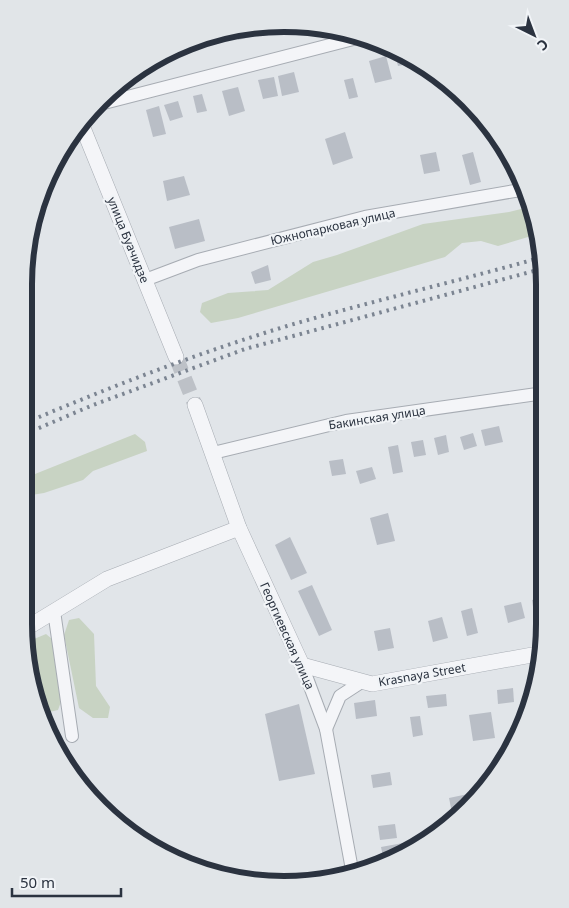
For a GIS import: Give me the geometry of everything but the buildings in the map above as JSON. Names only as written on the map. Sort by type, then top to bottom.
[{"type":"street","points":[[111,101],[348,40]]},
{"type":"street","name":"улица Буачидзе","points":[[84,132],[176,357]]},
{"type":"street","name":"Южнопарковая улица","points":[[144,280],[198,260],[365,217],[518,190]]},
{"type":"street","name":"Бакинская улица","points":[[213,454],[346,421],[536,394]]},
{"type":"street","name":"Георгиевская улица","points":[[195,405],[239,528],[302,665],[326,729],[352,866]]},
{"type":"street","points":[[32,625],[107,579],[239,528]]},
{"type":"street","points":[[54,611],[72,736]]},
{"type":"street","name":"Krasnaya Street","points":[[302,665],[372,684],[534,655]]},
{"type":"street","points":[[326,729],[340,696],[364,681]]},
{"type":"green space","points":[[525,208],[532,236],[498,246],[481,241],[462,243],[445,257],[238,318],[211,323],[200,312],[202,303],[228,293],[268,290],[313,262],[423,224]]},
{"type":"green space","points":[[135,434],[145,442],[147,451],[93,471],[83,480],[44,493],[32,495],[32,475]]},
{"type":"green space","points":[[79,618],[94,634],[96,686],[110,707],[108,718],[93,718],[79,708],[64,635],[69,620]]},
{"type":"green space","points":[[46,634],[52,639],[62,699],[58,710],[49,712],[46,705],[37,673],[33,639]]},
{"type":"tunnel","points":[[176,357],[195,405]]},
{"type":"railway","points":[[32,420],[154,371],[254,336],[535,259]]},
{"type":"railway","points":[[32,431],[93,405],[245,349],[536,270]]}]
